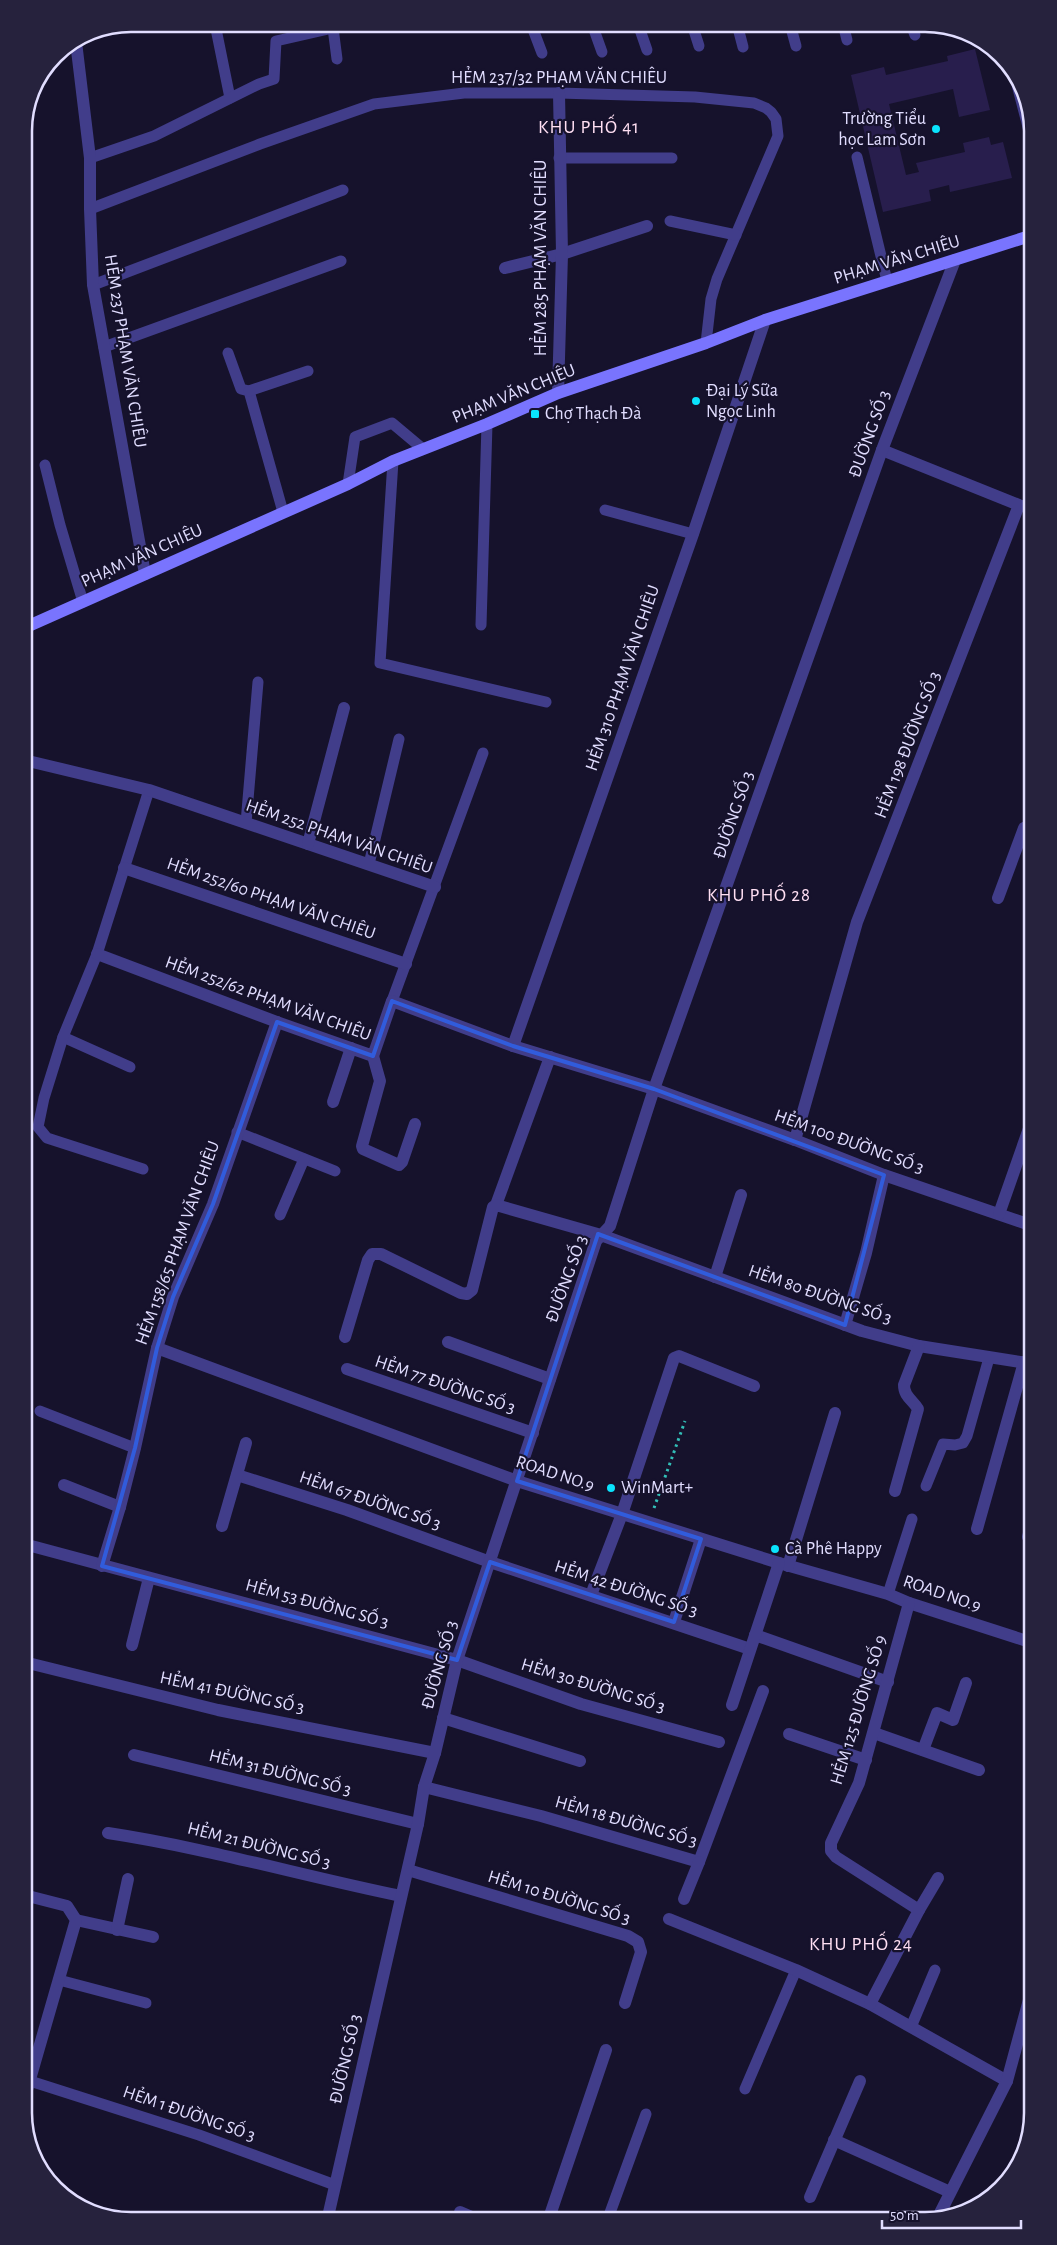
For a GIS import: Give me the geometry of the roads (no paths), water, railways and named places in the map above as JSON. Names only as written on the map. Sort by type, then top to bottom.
[{"type":"main road","name":"PHẠM VĂN CHIÊU","points":[[33,624],[348,484],[393,461],[487,424],[558,393],[706,343],[764,320],[1024,238]]},
{"type":"street","name":"HẺM 237 PHẠM VĂN CHIÊU","points":[[77,49],[90,158],[93,284],[145,574]]},
{"type":"street","name":"HẺM 285 PHẠM VĂN CHIÊU","points":[[558,393],[562,254],[559,93]]},
{"type":"street","points":[[505,268],[562,254],[647,226]]},
{"type":"street","name":"ĐƯỜNG SỐ 3","points":[[329,2212],[408,1870],[424,1787],[435,1753],[457,1660],[596,1241],[610,1226],[654,1089],[882,450],[955,260]]},
{"type":"street","name":"HẺM 310 PHẠM VĂN CHIÊU","points":[[513,1046],[693,534],[764,320]]},
{"type":"street","points":[[882,450],[1019,505]]},
{"type":"street","name":"HẺM 198 ĐƯỜNG SỐ 3","points":[[795,1140],[857,922],[1019,505]]},
{"type":"street","points":[[308,844],[344,708]]},
{"type":"street","name":"HẺM 252 PHẠM VĂN CHIÊU","points":[[33,762],[149,790],[435,888]]},
{"type":"street","points":[[998,898],[1024,828]]},
{"type":"street","name":"HẺM 252/60 PHẠM VĂN CHIÊU","points":[[124,868],[406,964]]},
{"type":"street","name":"HẺM 252/62 PHẠM VĂN CHIÊU","points":[[97,954],[373,1056],[392,1002]]},
{"type":"street","points":[[392,1002],[513,1046],[654,1089]]},
{"type":"street","name":"HẺM 158/65 PHẠM VĂN CHIÊU","points":[[102,1566],[135,1448],[157,1348],[173,1297],[213,1204],[277,1022]]},
{"type":"street","points":[[333,1102],[351,1048]]},
{"type":"street","points":[[373,1056],[380,1081],[362,1146],[363,1150],[399,1165],[402,1162],[415,1124]]},
{"type":"street","points":[[346,1337],[368,1260],[372,1254],[381,1254],[461,1293],[467,1294],[472,1290],[493,1207],[496,1205],[550,1058]]},
{"type":"street","name":"HẺM 100 ĐƯỜNG SỐ 3","points":[[654,1089],[795,1140],[884,1175],[1024,1223]]},
{"type":"street","points":[[999,1214],[1024,1143]]},
{"type":"street","points":[[846,1325],[866,1253],[884,1175]]},
{"type":"street","points":[[715,1277],[741,1195]]},
{"type":"street","name":"HẺM 80 ĐƯỜNG SỐ 3","points":[[496,1205],[601,1235],[846,1325],[919,1346],[1024,1362]]},
{"type":"street","points":[[448,1342],[550,1379]]},
{"type":"street","points":[[895,1491],[918,1409],[915,1403],[907,1397],[904,1385],[919,1346]]},
{"type":"street","name":"ROAD NO.9","points":[[157,1348],[517,1481],[701,1539],[888,1594],[908,1603],[1024,1640]]},
{"type":"street","points":[[591,1595],[622,1514],[674,1358],[679,1356],[754,1386]]},
{"type":"street","name":"HẺM 77 ĐƯỜNG SỐ 3","points":[[347,1369],[533,1433]]},
{"type":"street","points":[[978,1529],[1024,1379]]},
{"type":"street","points":[[732,1705],[755,1635],[784,1564],[835,1413]]},
{"type":"street","points":[[222,1526],[246,1443]]},
{"type":"street","name":"HẺM 67 ĐƯỜNG SỐ 3","points":[[236,1475],[347,1510],[490,1562]]},
{"type":"street","points":[[64,1485],[120,1507]]},
{"type":"street","points":[[674,1622],[701,1539]]},
{"type":"street","name":"HẺM 53 ĐƯỜNG SỐ 3","points":[[32,1546],[457,1660]]},
{"type":"street","name":"HẺM 42 ĐƯỜNG SỐ 3","points":[[490,1562],[750,1649]]},
{"type":"street","points":[[132,1645],[149,1578]]},
{"type":"street","name":"HẺM 125 ĐƯỜNG SỐ 9","points":[[908,1603],[859,1783],[831,1843],[831,1851],[836,1857],[919,1910]]},
{"type":"street","points":[[755,1635],[888,1682]]},
{"type":"street","name":"HẺM 30 ĐƯỜNG SỐ 3","points":[[457,1660],[581,1704],[720,1742]]},
{"type":"street","name":"HẺM 41 ĐƯỜNG SỐ 3","points":[[32,1664],[218,1710],[435,1753]]},
{"type":"street","points":[[923,1750],[937,1713],[952,1720],[966,1683]]},
{"type":"street","name":"HẺM 18 ĐƯỜNG SỐ 3","points":[[424,1787],[541,1816],[700,1862],[763,1691]]},
{"type":"street","points":[[443,1718],[580,1761]]},
{"type":"street","points":[[874,1733],[979,1770]]},
{"type":"street","points":[[789,1734],[866,1760]]},
{"type":"street","name":"HẺM 31 ĐƯỜNG SỐ 3","points":[[134,1755],[418,1824]]},
{"type":"street","name":"HẺM 21 ĐƯỜNG SỐ 3","points":[[108,1833],[162,1841],[336,1883],[401,1896]]},
{"type":"street","points":[[684,1899],[700,1862]]},
{"type":"street","name":"HẺM 10 ĐƯỜNG SỐ 3","points":[[408,1870],[628,1936],[638,1942],[641,1952],[624,2003]]},
{"type":"street","points":[[870,2004],[919,1910],[938,1878]]},
{"type":"street","points":[[117,1930],[128,1880]]},
{"type":"street","points":[[32,1897],[67,1906],[76,1920],[153,1937]]},
{"type":"street","points":[[668,1919],[796,1970],[870,2004],[1008,2081]]},
{"type":"street","points":[[32,2051],[59,1980],[76,1920]]},
{"type":"street","points":[[941,2211],[1008,2081],[1024,2020]]},
{"type":"street","points":[[551,2212],[606,2050]]},
{"type":"street","points":[[810,2197],[860,2081]]},
{"type":"street","points":[[834,2140],[950,2192]]},
{"type":"lane","points":[[217,33],[230,98]]},
{"type":"lane","points":[[90,158],[154,136],[230,98],[274,79],[276,40],[309,33]]},
{"type":"lane","points":[[334,33],[337,59]]},
{"type":"lane","points":[[534,33],[542,53]]},
{"type":"lane","points":[[595,33],[602,52]]},
{"type":"lane","points":[[641,33],[647,50]]},
{"type":"lane","points":[[695,33],[699,46]]},
{"type":"lane","points":[[740,33],[743,47]]},
{"type":"lane","points":[[792,33],[796,46]]},
{"type":"lane","points":[[845,33],[847,40]]},
{"type":"lane","name":"HẺM 237/32 PHẠM VĂN CHIÊU","points":[[90,209],[260,144],[374,104],[464,93],[559,93],[695,97],[754,103],[766,108],[776,119],[778,136],[711,299],[706,343]]},
{"type":"lane","points":[[857,157],[886,280]]},
{"type":"lane","points":[[559,158],[672,158]]},
{"type":"lane","points":[[93,284],[343,190]]},
{"type":"lane","points":[[670,221],[736,235]]},
{"type":"lane","points":[[104,347],[341,262]]},
{"type":"lane","points":[[228,353],[241,389],[249,391],[308,371]]},
{"type":"lane","points":[[249,391],[283,512]]},
{"type":"lane","points":[[348,484],[355,437],[392,423],[423,449]]},
{"type":"lane","points":[[481,625],[487,424]]},
{"type":"lane","points":[[393,461],[380,663],[546,702]]},
{"type":"lane","points":[[45,465],[60,525],[83,602]]},
{"type":"lane","points":[[1019,505],[1024,506]]},
{"type":"lane","points":[[605,510],[693,534]]},
{"type":"lane","points":[[246,823],[258,682]]},
{"type":"lane","points":[[369,864],[399,739]]},
{"type":"lane","points":[[435,888],[483,753]]},
{"type":"lane","points":[[142,1169],[47,1138],[38,1127],[44,1098],[63,1037],[97,954],[149,790]]},
{"type":"lane","name":"HẺM 252 PHẠM VĂN CHIÊU","points":[[392,1002],[435,888]]},
{"type":"lane","points":[[63,1037],[130,1068]]},
{"type":"lane","points":[[237,1132],[335,1171]]},
{"type":"lane","points":[[280,1215],[304,1158]]},
{"type":"lane","points":[[926,1486],[938,1451],[943,1444],[956,1445],[963,1443],[967,1436],[989,1358]]},
{"type":"lane","points":[[40,1411],[135,1448]]},
{"type":"lane","points":[[888,1594],[912,1519]]},
{"type":"lane","points":[[745,2089],[796,1970]]},
{"type":"lane","points":[[911,2027],[935,1970]]},
{"type":"lane","points":[[59,1980],[146,2003]]},
{"type":"lane","name":"HẺM 1 ĐƯỜNG SỐ 3","points":[[32,2082],[199,2134],[335,2185]]},
{"type":"lane","points":[[610,2212],[646,2114]]},
{"type":"place","name":"Trường Tiểu học Lam Sơn","points":[[936,129]]},
{"type":"place","name":"Đại Lý Sữa Ngọc Linh","points":[[696,401]]},
{"type":"place","name":"Chợ Thạch Đà","points":[[535,414]]},
{"type":"place","name":"WinMart+","points":[[611,1488]]},
{"type":"place","name":"Cà Phê Happy","points":[[775,1549]]},
{"type":"district","name":"KHU PHỐ 41","points":[[589,127]]},
{"type":"district","name":"KHU PHỐ 28","points":[[759,895]]},
{"type":"district","name":"KHU PHỐ 24","points":[[861,1944]]}]
